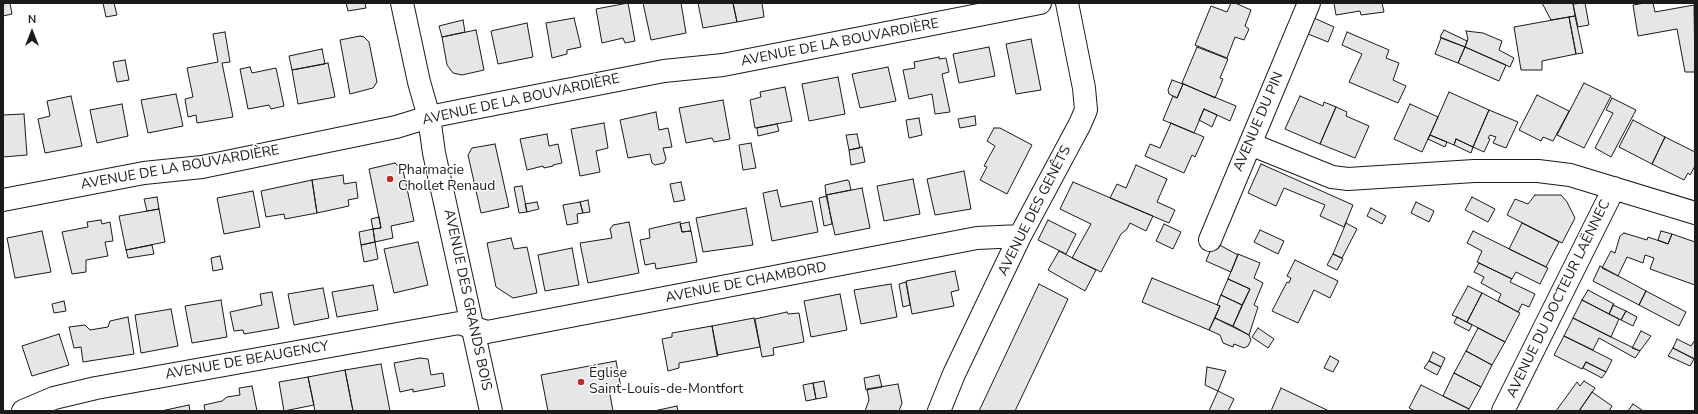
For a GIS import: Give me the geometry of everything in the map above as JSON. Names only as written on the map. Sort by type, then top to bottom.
[{"type":"street","name":"AVENUE DES GRANDS BOIS","points":[[402,3],[419,82],[429,117],[434,153],[491,411]]},
{"type":"street","name":"AVENUE DE LA BOUVARDIÈRE","points":[[3,200],[144,173],[202,167],[396,127],[429,117],[664,71],[723,65],[1040,3]]},
{"type":"street","name":"AVENUE DES GENÊTS","points":[[939,411],[954,374],[1020,236],[1086,110],[1085,94],[1067,3]]},
{"type":"street","name":"AVENUE DU PIN","points":[[1210,240],[1309,3]]},
{"type":"street","points":[[1250,144],[1332,178],[1348,179],[1474,171],[1538,171],[1570,175],[1695,213]]},
{"type":"street","name":"AVENUE DU DOCTEUR LAËNNEC","points":[[1505,410],[1614,188]]},
{"type":"street","name":"AVENUE DE CHAMBORD","points":[[473,328],[487,332],[978,238],[1020,236]]},
{"type":"street","name":"AVENUE DE BEAUGENCY","points":[[23,411],[54,398],[96,388],[459,324],[473,328]]},
{"type":"building","points":[[10,3],[12,14],[3,16],[3,4]]},
{"type":"building","points":[[103,3],[114,3],[117,15],[106,17]]},
{"type":"building","points":[[346,3],[365,3],[366,8],[348,11]]},
{"type":"building","points":[[628,3],[635,41],[625,43],[623,38],[602,43],[596,9]]},
{"type":"building","points":[[643,3],[681,3],[686,33],[651,40]]},
{"type":"building","points":[[698,3],[733,3],[737,22],[703,28]]},
{"type":"building","points":[[733,3],[762,3],[764,17],[737,22]]},
{"type":"building","points":[[1231,3],[1235,3],[1251,10],[1245,26],[1249,29],[1244,40],[1235,37],[1227,58],[1195,45],[1211,6],[1227,12]]},
{"type":"building","points":[[1334,3],[1382,3],[1384,12],[1361,15],[1360,11],[1336,15]]},
{"type":"building","points":[[1542,3],[1573,3],[1575,16],[1551,20]]},
{"type":"building","points":[[1585,3],[1589,25],[1578,27],[1573,4]]},
{"type":"building","points":[[1653,3],[1655,12],[1694,5],[1695,72],[1685,72],[1677,29],[1638,36],[1633,5]]},
{"type":"building","points":[[1575,16],[1583,53],[1576,54],[1569,17]]},
{"type":"building","points":[[1569,17],[1576,54],[1542,61],[1542,70],[1521,70],[1514,27]]},
{"type":"building","points":[[574,18],[581,47],[567,50],[567,54],[552,58],[546,23]]},
{"type":"building","points":[[1314,18],[1334,27],[1328,42],[1308,34]]},
{"type":"building","points":[[463,20],[465,32],[442,37],[439,26]]},
{"type":"building","points":[[527,23],[533,57],[498,64],[491,31]]},
{"type":"building","points":[[476,30],[484,70],[462,75],[453,73],[447,65],[442,37]]},
{"type":"building","points":[[1444,30],[1467,41],[1465,47],[1440,37]]},
{"type":"building","points":[[1466,31],[1483,33],[1502,41],[1499,50],[1514,58],[1510,67],[1465,47],[1468,39]]},
{"type":"building","points":[[225,32],[230,62],[222,63],[233,117],[197,123],[196,115],[188,117],[185,99],[193,97],[187,68],[218,62],[213,34]]},
{"type":"building","points":[[1347,32],[1389,50],[1386,58],[1399,63],[1393,80],[1406,86],[1398,103],[1349,82],[1362,54],[1342,45]]},
{"type":"building","points":[[360,36],[364,37],[369,42],[377,82],[373,88],[350,94],[340,40]]},
{"type":"building","points":[[1441,38],[1465,47],[1458,63],[1435,54]]},
{"type":"building","points":[[1031,39],[1041,90],[1016,94],[1006,44]]},
{"type":"building","points":[[989,47],[995,76],[959,83],[953,54]]},
{"type":"building","points":[[1197,47],[1228,59],[1220,78],[1223,79],[1215,98],[1182,83]]},
{"type":"building","points":[[1465,47],[1506,65],[1499,81],[1458,63]]},
{"type":"building","points":[[322,49],[325,64],[292,70],[289,56]]},
{"type":"building","points":[[939,57],[939,59],[946,58],[949,72],[942,74],[950,112],[935,114],[932,94],[909,99],[903,70],[915,68],[914,62]]},
{"type":"building","points":[[125,60],[129,80],[117,82],[113,62]]},
{"type":"building","points":[[328,63],[335,97],[298,104],[292,70]]},
{"type":"building","points":[[250,67],[252,73],[276,68],[284,106],[271,109],[269,105],[248,109],[240,69]]},
{"type":"building","points":[[888,67],[896,101],[860,108],[852,74]]},
{"type":"building","points":[[838,77],[845,114],[809,121],[802,84]]},
{"type":"building","points":[[1172,80],[1183,84],[1177,98],[1169,94],[1168,90]]},
{"type":"building","points":[[1584,83],[1611,96],[1584,148],[1557,135]]},
{"type":"building","points":[[1183,84],[1236,106],[1230,121],[1204,109],[1194,133],[1163,120],[1173,96],[1177,98]]},
{"type":"building","points":[[785,87],[792,121],[755,128],[750,100],[761,97],[760,92]]},
{"type":"building","points":[[1449,92],[1489,110],[1473,147],[1456,139],[1454,145],[1430,135]]},
{"type":"building","points":[[176,94],[183,126],[148,133],[141,100]]},
{"type":"building","points":[[1537,95],[1569,111],[1553,141],[1543,137],[1541,141],[1519,130]]},
{"type":"building","points":[[71,96],[82,146],[45,153],[38,119],[50,116],[47,101]]},
{"type":"building","points":[[1300,96],[1323,106],[1324,102],[1336,107],[1320,144],[1285,129]]},
{"type":"building","points":[[1612,98],[1636,110],[1611,157],[1595,148],[1613,113],[1606,110]]},
{"type":"building","points":[[723,100],[730,139],[714,142],[712,138],[686,143],[679,108]]},
{"type":"building","points":[[122,104],[128,136],[97,143],[90,110]]},
{"type":"building","points":[[1410,104],[1438,117],[1422,152],[1394,139]]},
{"type":"building","points":[[1336,107],[1347,112],[1346,116],[1369,126],[1355,158],[1320,144]]},
{"type":"building","points":[[1204,109],[1217,115],[1212,127],[1199,120]]},
{"type":"building","points":[[1489,110],[1518,122],[1506,148],[1493,143],[1496,137],[1490,135],[1488,138],[1490,139],[1484,152],[1473,147]]},
{"type":"building","points":[[656,112],[659,130],[668,128],[672,147],[663,148],[666,159],[664,163],[655,165],[652,163],[650,154],[628,158],[620,120]]},
{"type":"building","points":[[24,114],[27,155],[3,157],[3,115]]},
{"type":"building","points":[[975,116],[976,125],[960,128],[958,119]]},
{"type":"building","points":[[919,118],[922,135],[909,138],[906,120]]},
{"type":"building","points":[[1633,120],[1665,137],[1652,164],[1619,147]]},
{"type":"building","points":[[604,123],[608,148],[596,151],[600,172],[580,176],[571,129]]},
{"type":"building","points":[[1171,123],[1204,137],[1195,157],[1192,155],[1184,173],[1145,156],[1150,144],[1160,148]]},
{"type":"building","points":[[777,124],[779,131],[758,136],[757,128]]},
{"type":"building","points":[[994,128],[1000,128],[1032,145],[1007,194],[980,180],[987,167],[984,166],[995,146],[987,141]]},
{"type":"building","points":[[547,134],[549,146],[558,144],[562,163],[544,168],[543,166],[527,170],[520,139]]},
{"type":"building","points":[[857,134],[860,148],[849,150],[846,135]]},
{"type":"building","points":[[1430,135],[1447,142],[1445,147],[1428,139]]},
{"type":"building","points":[[1665,137],[1695,152],[1695,166],[1690,175],[1688,173],[1684,180],[1652,164]]},
{"type":"building","points":[[1456,139],[1473,147],[1471,153],[1454,145]]},
{"type":"building","points":[[751,143],[756,168],[743,170],[739,145]]},
{"type":"building","points":[[495,144],[509,207],[481,213],[468,155],[472,148]]},
{"type":"building","points":[[862,147],[865,162],[851,165],[849,150]]},
{"type":"building","points":[[395,163],[403,170],[414,221],[391,226],[393,238],[375,242],[373,229],[381,228],[369,169]]},
{"type":"building","points":[[1261,164],[1353,205],[1344,227],[1320,216],[1325,205],[1284,188],[1276,206],[1248,193]]},
{"type":"building","points":[[1136,165],[1167,179],[1157,202],[1175,210],[1169,223],[1110,198],[1117,184],[1126,188]]},
{"type":"building","points":[[964,171],[971,209],[935,215],[927,179]]},
{"type":"building","points":[[343,175],[344,184],[356,182],[358,198],[348,200],[349,206],[317,213],[312,180]]},
{"type":"building","points":[[913,179],[920,214],[884,221],[877,186]]},
{"type":"building","points":[[312,180],[317,213],[285,219],[284,214],[266,217],[261,191]]},
{"type":"building","points":[[847,180],[849,181],[851,190],[826,195],[825,185]]},
{"type":"building","points":[[681,182],[685,200],[674,202],[670,184]]},
{"type":"building","points":[[1073,182],[1153,216],[1146,231],[1130,223],[1127,229],[1121,234],[1101,272],[1072,258],[1091,224],[1060,209]]},
{"type":"building","points":[[522,186],[527,212],[519,213],[514,187]]},
{"type":"building","points":[[862,188],[870,228],[835,235],[826,195]]},
{"type":"building","points":[[777,190],[781,207],[812,201],[818,232],[772,241],[763,193]]},
{"type":"building","points":[[253,191],[260,227],[224,234],[217,198]]},
{"type":"building","points":[[1535,195],[1561,195],[1567,202],[1575,218],[1562,243],[1507,215],[1515,199],[1528,204]]},
{"type":"building","points":[[827,196],[832,224],[824,226],[819,198]]},
{"type":"building","points":[[157,197],[159,209],[147,211],[144,199]]},
{"type":"building","points":[[1472,197],[1495,209],[1488,222],[1465,210]]},
{"type":"building","points":[[588,200],[590,212],[583,213],[580,202]]},
{"type":"building","points":[[537,202],[539,209],[527,212],[525,204]]},
{"type":"building","points":[[580,202],[583,213],[577,214],[578,223],[567,225],[563,205]]},
{"type":"building","points":[[1416,202],[1434,211],[1429,222],[1411,213]]},
{"type":"building","points":[[746,208],[753,245],[703,252],[696,218]]},
{"type":"building","points":[[1371,208],[1386,216],[1382,224],[1367,216]]},
{"type":"building","points":[[159,209],[165,242],[126,250],[119,216]]},
{"type":"building","points":[[379,217],[381,228],[373,229],[371,219]]},
{"type":"building","points":[[101,220],[102,224],[110,222],[113,241],[105,242],[108,256],[86,260],[86,272],[72,274],[62,232],[88,227],[87,222]]},
{"type":"building","points":[[1048,220],[1076,234],[1066,254],[1038,240]]},
{"type":"building","points":[[629,222],[639,273],[588,283],[580,243],[612,238],[610,229],[613,225]]},
{"type":"building","points":[[680,222],[682,232],[691,231],[697,262],[656,269],[655,263],[645,265],[640,240],[650,238],[649,229]]},
{"type":"building","points":[[689,222],[691,231],[682,232],[680,224]]},
{"type":"building","points":[[1346,223],[1357,229],[1342,258],[1333,254]]},
{"type":"building","points":[[1522,223],[1559,242],[1546,267],[1509,249]]},
{"type":"building","points":[[1164,224],[1181,232],[1173,249],[1156,241]]},
{"type":"building","points":[[373,229],[375,242],[361,245],[359,232]]},
{"type":"building","points":[[1260,230],[1284,241],[1278,254],[1254,242]]},
{"type":"building","points":[[42,231],[51,272],[15,278],[7,238]]},
{"type":"building","points":[[1473,231],[1548,268],[1540,284],[1516,272],[1512,279],[1477,262],[1482,251],[1467,243]]},
{"type":"building","points":[[1661,231],[1672,234],[1668,244],[1658,240]]},
{"type":"building","points":[[1624,233],[1647,240],[1648,237],[1668,244],[1672,234],[1695,242],[1695,285],[1650,269],[1654,258],[1645,255],[1643,263],[1627,257],[1618,276],[1602,268],[1611,251],[1615,253],[1620,236]]},
{"type":"building","points":[[511,238],[514,249],[527,247],[537,293],[513,298],[496,287],[487,243]]},
{"type":"building","points":[[375,242],[378,259],[364,262],[361,245]]},
{"type":"building","points":[[418,242],[428,285],[394,293],[384,249]]},
{"type":"building","points":[[1214,242],[1238,255],[1231,272],[1206,261]]},
{"type":"building","points":[[152,245],[154,254],[128,258],[126,250]]},
{"type":"building","points":[[572,248],[579,285],[545,291],[538,255]]},
{"type":"building","points":[[1059,251],[1096,270],[1085,291],[1048,270]]},
{"type":"building","points":[[1238,254],[1260,263],[1254,278],[1263,283],[1254,305],[1258,307],[1249,335],[1233,326],[1250,289],[1228,279]]},
{"type":"building","points":[[1333,254],[1343,259],[1337,270],[1327,265]]},
{"type":"building","points":[[220,256],[223,269],[213,271],[211,258]]},
{"type":"building","points":[[1295,260],[1338,281],[1330,298],[1314,290],[1298,323],[1272,311],[1287,282],[1289,283],[1291,278],[1287,276]]},
{"type":"building","points":[[1479,263],[1512,279],[1510,282],[1535,294],[1529,307],[1522,304],[1518,312],[1498,301],[1501,294],[1481,283],[1484,277],[1474,272]]},
{"type":"building","points":[[1600,266],[1646,291],[1639,305],[1593,281]]},
{"type":"building","points":[[955,271],[959,290],[951,292],[954,306],[912,314],[906,281]]},
{"type":"building","points":[[1152,278],[1220,306],[1209,330],[1142,302]]},
{"type":"building","points":[[1228,279],[1250,289],[1242,305],[1221,295]]},
{"type":"building","points":[[906,282],[910,305],[903,307],[899,284]]},
{"type":"building","points":[[891,284],[897,317],[861,324],[854,290]]},
{"type":"building","points":[[1039,284],[1068,299],[1015,411],[979,411]]},
{"type":"building","points":[[373,285],[378,310],[337,317],[332,292]]},
{"type":"building","points":[[1468,286],[1482,293],[1467,322],[1452,315]]},
{"type":"building","points":[[323,288],[329,318],[294,325],[288,294]]},
{"type":"building","points":[[1588,290],[1614,304],[1609,314],[1582,300]]},
{"type":"building","points":[[1646,291],[1686,312],[1679,326],[1639,305]]},
{"type":"building","points":[[272,292],[279,328],[244,334],[243,330],[234,331],[230,312],[262,305],[260,294]]},
{"type":"building","points":[[1482,293],[1520,313],[1505,342],[1467,322]]},
{"type":"building","points":[[840,294],[847,330],[811,337],[804,301]]},
{"type":"building","points":[[1221,295],[1242,305],[1233,326],[1215,318],[1220,306],[1217,305]]},
{"type":"building","points":[[221,300],[227,337],[192,343],[185,306]]},
{"type":"building","points":[[1582,300],[1619,319],[1611,337],[1573,318]]},
{"type":"building","points":[[64,301],[66,311],[54,313],[52,304]]},
{"type":"building","points":[[1613,305],[1626,311],[1621,320],[1609,314]]},
{"type":"building","points":[[171,309],[178,346],[141,353],[135,315]]},
{"type":"building","points":[[1626,311],[1637,317],[1633,326],[1621,320]]},
{"type":"building","points":[[787,312],[788,314],[799,313],[804,342],[773,348],[774,355],[762,357],[755,319]]},
{"type":"building","points":[[128,317],[134,354],[83,362],[81,347],[74,348],[69,327],[85,325],[90,330],[108,327],[110,321]]},
{"type":"building","points":[[1457,317],[1472,325],[1469,331],[1454,323]]},
{"type":"building","points":[[754,318],[760,347],[717,355],[712,326]]},
{"type":"building","points":[[1215,318],[1249,335],[1251,340],[1248,346],[1244,348],[1234,344],[1233,347],[1223,343],[1220,335],[1209,330]]},
{"type":"building","points":[[1573,318],[1640,351],[1635,358],[1599,338],[1593,350],[1564,336]]},
{"type":"building","points":[[712,326],[718,356],[679,363],[679,368],[668,371],[662,339],[672,337],[672,333]]},
{"type":"building","points":[[1258,328],[1274,339],[1268,348],[1252,337]]},
{"type":"building","points":[[1478,328],[1505,342],[1492,365],[1466,351]]},
{"type":"building","points":[[1641,331],[1651,336],[1640,351],[1632,348]]},
{"type":"building","points":[[59,334],[69,365],[32,376],[22,346]]},
{"type":"building","points":[[1564,336],[1612,360],[1606,372],[1586,362],[1582,369],[1554,355]]},
{"type":"building","points":[[1677,339],[1691,346],[1695,340],[1695,359],[1673,348]]},
{"type":"building","points":[[1673,348],[1694,359],[1690,366],[1668,356]]},
{"type":"building","points":[[1466,351],[1492,365],[1481,387],[1454,373]]},
{"type":"building","points":[[1433,352],[1445,358],[1441,367],[1429,361]]},
{"type":"building","points":[[1330,356],[1339,361],[1333,372],[1324,368]]},
{"type":"building","points":[[420,358],[428,359],[431,375],[443,373],[445,386],[413,392],[413,389],[400,392],[394,363]]},
{"type":"building","name":"Église Saint-Louis-de-Montfort","points":[[616,361],[621,388],[609,389],[613,411],[548,411],[541,375]]},
{"type":"building","points":[[1429,361],[1441,367],[1437,375],[1424,368]]},
{"type":"building","points":[[1586,362],[1606,372],[1602,378],[1583,368]]},
{"type":"building","points":[[381,364],[390,411],[353,411],[345,370]]},
{"type":"building","points":[[1207,367],[1226,371],[1218,391],[1205,385]]},
{"type":"building","points":[[345,370],[353,411],[315,411],[308,377]]},
{"type":"building","points":[[1454,373],[1481,387],[1469,409],[1443,396]]},
{"type":"building","points":[[879,375],[882,387],[866,390],[864,378]]},
{"type":"building","points":[[308,377],[314,405],[284,411],[279,382]]},
{"type":"building","points":[[824,381],[827,397],[816,399],[813,383]]},
{"type":"building","points":[[1584,381],[1595,388],[1579,411],[1556,411],[1577,382],[1580,386]]},
{"type":"building","points":[[813,383],[816,399],[806,401],[803,385]]},
{"type":"building","points":[[898,384],[902,403],[899,411],[865,411],[869,400],[867,389]]},
{"type":"building","points":[[1421,385],[1469,409],[1468,411],[1415,411],[1409,408]]},
{"type":"building","points":[[252,386],[257,411],[205,411],[204,405],[222,401],[227,397],[240,395],[239,388]]},
{"type":"building","points":[[1281,388],[1329,411],[1271,411]]},
{"type":"building","points":[[1218,391],[1234,399],[1228,411],[1209,411]]},
{"type":"building","points":[[1592,392],[1612,406],[1609,411],[1579,411]]},
{"type":"building","points":[[1633,404],[1642,410],[1628,411]]},
{"type":"building","points":[[189,405],[190,411],[161,411]]},
{"type":"building","points":[[677,406],[678,411],[654,411]]},
{"type":"place","name":"Pharmacie Chollet Renaud","points":[[390,179]]},
{"type":"place","name":"Église Saint-Louis-de-Montfort","points":[[581,382]]}]
